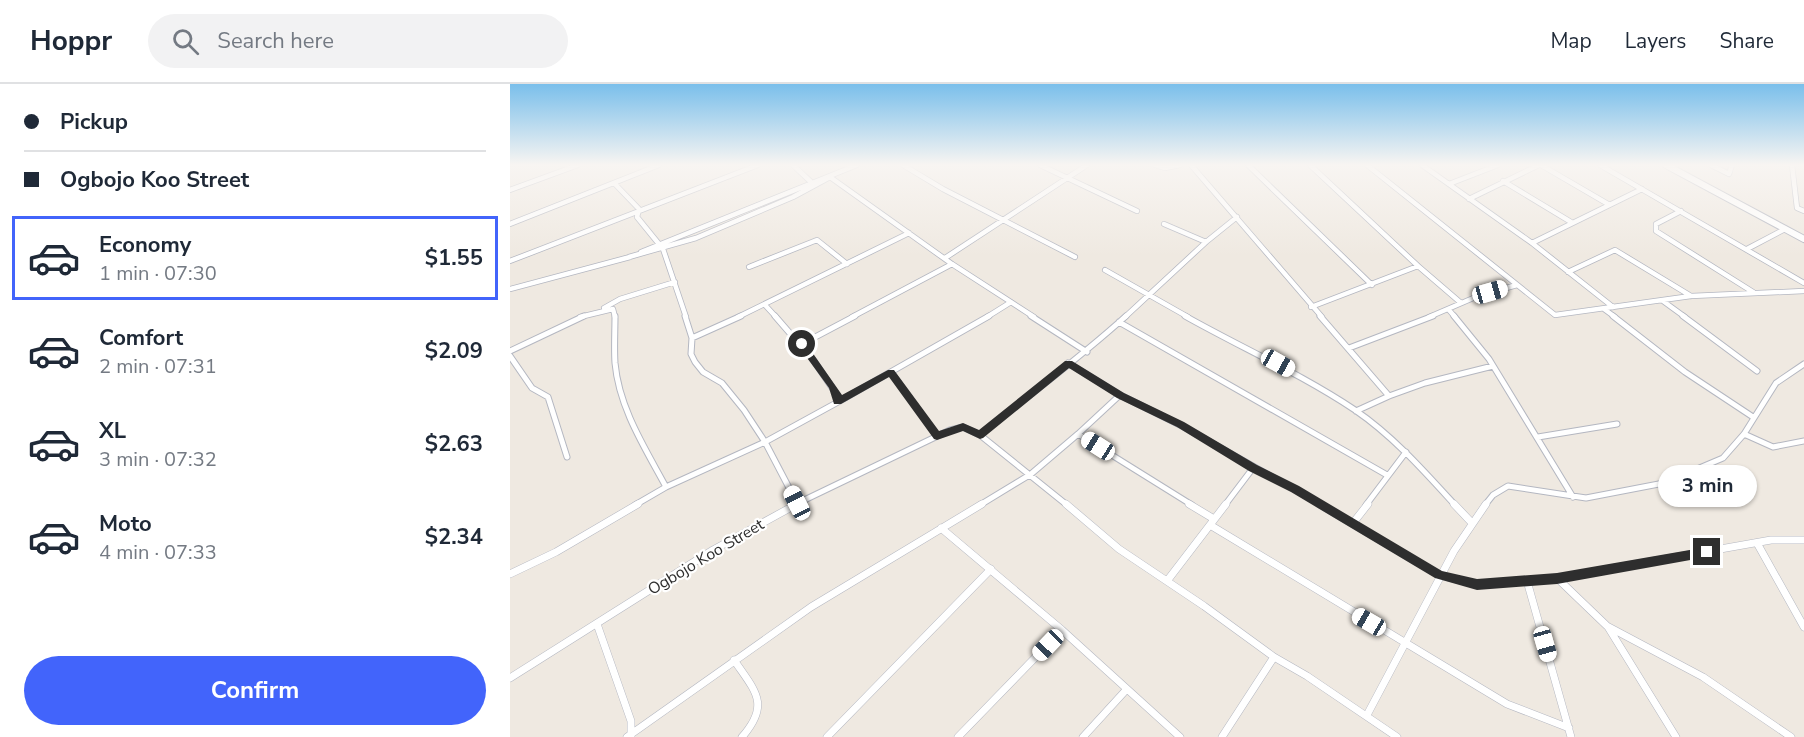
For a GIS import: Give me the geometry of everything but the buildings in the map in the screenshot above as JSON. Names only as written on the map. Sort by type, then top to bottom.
[{"type":"main road","points":[[1726,195],[1785,229],[1804,237]]},
{"type":"main road","points":[[1728,195],[1804,237]]},
{"type":"street","points":[[510,224],[582,195]]},
{"type":"street","points":[[626,195],[639,209],[637,217],[663,249],[692,338],[691,354],[695,362],[703,372],[722,383],[765,442],[797,503]]},
{"type":"street","points":[[510,261],[682,195]]},
{"type":"street","points":[[629,257],[778,195]]},
{"type":"street","points":[[510,289],[663,249],[718,229],[796,195]]},
{"type":"street","points":[[856,195],[952,264],[1087,352]]},
{"type":"street","points":[[956,195],[1075,257]]},
{"type":"street","points":[[945,258],[1041,195]]},
{"type":"street","points":[[1103,195],[1137,211]]},
{"type":"street","points":[[1218,195],[1389,396]]},
{"type":"street","points":[[1279,195],[1372,285]]},
{"type":"street","points":[[1343,195],[1461,303]]},
{"type":"street","points":[[1405,195],[1555,315],[1691,296],[1803,293]]},
{"type":"street","points":[[1465,195],[1532,243],[1613,307]]},
{"type":"street","points":[[1469,198],[1474,195]]},
{"type":"street","points":[[1527,195],[1571,222]]},
{"type":"street","points":[[1593,195],[1608,204]]},
{"type":"street","points":[[1532,243],[1627,195]]},
{"type":"street","points":[[1653,195],[1804,283]]},
{"type":"street","points":[[1796,195],[1797,208],[1804,212]]},
{"type":"street","points":[[1681,212],[1656,224],[1656,231],[1755,293]]},
{"type":"street","points":[[980,435],[1068,363],[1087,352],[1206,242],[1237,217]]},
{"type":"street","points":[[1164,224],[1206,242]]},
{"type":"street","points":[[1747,249],[1785,229]]},
{"type":"street","points":[[692,338],[765,305],[909,233]]},
{"type":"street","points":[[748,267],[817,240],[847,264]]},
{"type":"street","points":[[1568,272],[1615,250],[1691,296]]},
{"type":"street","points":[[802,344],[952,264]]},
{"type":"street","points":[[1311,307],[1418,266]]},
{"type":"street","points":[[1105,270],[1200,324],[1299,375],[1356,411],[1406,452],[1472,523]]},
{"type":"street","points":[[510,351],[620,299],[675,282]]},
{"type":"street","points":[[1348,348],[1449,310],[1478,296],[1517,285]]},
{"type":"street","points":[[1663,301],[1757,371]]},
{"type":"street","points":[[510,574],[556,552],[666,487],[765,442],[1011,302]]},
{"type":"street","points":[[765,305],[802,344],[832,386],[839,398],[838,402]]},
{"type":"street","points":[[602,309],[613,309],[615,312],[615,364],[621,393],[629,417],[666,487]]},
{"type":"street","points":[[1604,309],[1677,366],[1753,417]]},
{"type":"street","points":[[1449,310],[1486,353],[1574,497]]},
{"type":"street","points":[[1119,322],[1387,475]]},
{"type":"street","points":[[510,356],[532,388],[549,397],[567,457]]},
{"type":"street","points":[[1068,363],[1120,395],[1180,425],[1253,468],[1295,489],[1439,575],[1477,585],[1557,578],[1771,540],[1804,540]]},
{"type":"street","points":[[1367,715],[1439,575],[1472,523],[1503,486],[1586,498],[1664,483],[1723,458],[1744,434],[1776,383],[1804,364]]},
{"type":"street","points":[[1356,411],[1425,383],[1493,366]]},
{"type":"street","points":[[891,372],[937,436]]},
{"type":"street","points":[[630,736],[811,607],[1030,474],[1120,395]]},
{"type":"street","points":[[1538,437],[1617,424]]},
{"type":"street","name":"Ogbojo Koo Street","points":[[510,678],[673,574],[797,503],[937,436],[963,427],[980,435],[1030,474],[1119,549],[1204,606],[1274,657]]},
{"type":"street","points":[[1078,434],[1300,581],[1507,704],[1569,728]]},
{"type":"street","points":[[1744,434],[1773,447],[1804,441]]},
{"type":"street","points":[[1353,523],[1406,452]]},
{"type":"street","points":[[1167,581],[1253,468]]},
{"type":"street","points":[[941,528],[1062,630],[1180,737]]},
{"type":"street","points":[[1757,543],[1804,627]]},
{"type":"street","points":[[827,737],[991,569]]},
{"type":"street","points":[[1557,578],[1607,626],[1676,737]]},
{"type":"street","points":[[1527,581],[1571,737]]},
{"type":"street","points":[[597,624],[631,721],[630,736]]},
{"type":"street","points":[[1607,626],[1704,677],[1791,737]]},
{"type":"street","points":[[958,737],[1062,630]]},
{"type":"street","points":[[1222,737],[1274,657],[1367,715],[1397,737]]},
{"type":"street","points":[[734,660],[760,703],[761,713],[755,725],[742,737]]},
{"type":"street","points":[[1083,737],[1126,690]]},
{"type":"route","points":[[802,344],[832,386],[839,398],[838,402],[891,372],[937,436],[963,427],[980,435],[1068,363],[1120,395],[1180,425],[1215,447],[1295,489],[1439,575],[1454,580],[1477,585],[1557,578],[1615,570],[1707,552]]}]
